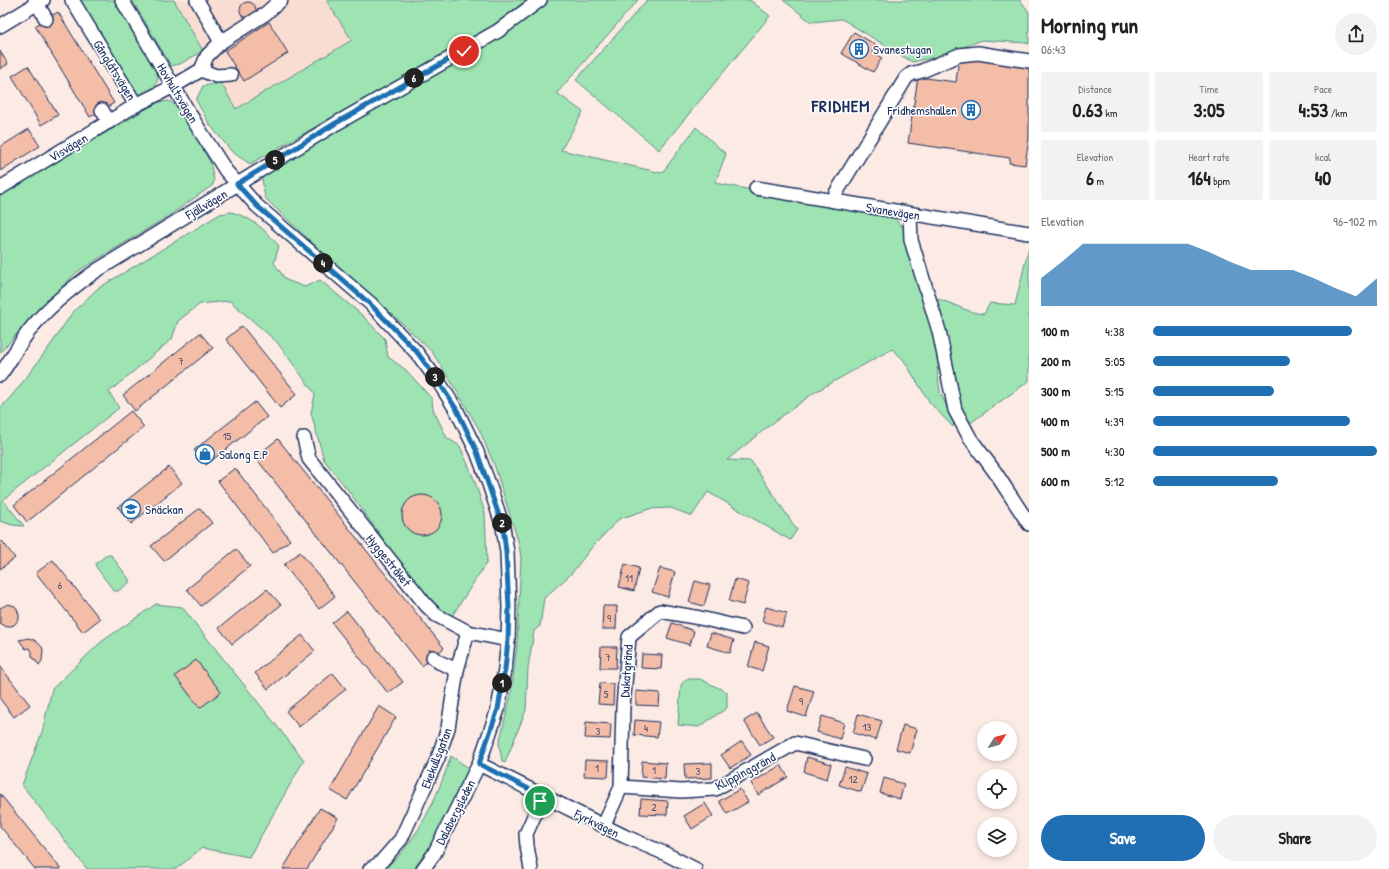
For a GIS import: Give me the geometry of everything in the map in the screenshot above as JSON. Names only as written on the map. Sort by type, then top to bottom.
[{"type":"street","name":"Gånglåtsvägen","points":[[72,0],[136,105],[174,86],[201,70]]},
{"type":"street","name":"Hovhultsvägen","points":[[122,0],[197,126],[226,171],[237,184]]},
{"type":"street","points":[[197,0],[221,42]]},
{"type":"street","points":[[231,75],[216,76],[201,70],[207,56],[221,42],[265,14],[281,0]]},
{"type":"street","name":"Fjällvägen","points":[[0,375],[32,327],[64,295],[96,271],[336,123],[498,32],[540,0]]},
{"type":"street","points":[[0,26],[38,1],[46,19]]},
{"type":"street","points":[[835,201],[836,193],[866,142],[906,78],[911,74],[922,72],[960,55],[978,53],[1029,61]]},
{"type":"street","name":"Visvägen","points":[[0,188],[136,105]]},
{"type":"street","points":[[102,110],[109,122]]},
{"type":"street","name":"Dalabergsleden","points":[[237,184],[256,205],[370,304],[417,352],[457,410],[477,452],[503,527],[509,586],[508,640],[498,709],[479,764],[434,854],[423,869]]},
{"type":"street","name":"Svanevägen","points":[[756,188],[1029,233]]},
{"type":"street","points":[[910,214],[911,240],[939,331],[956,410],[970,438],[995,472],[1029,524]]},
{"type":"street","name":"Hyggestråket","points":[[304,438],[309,459],[337,504],[386,565],[436,615],[468,632],[508,640]]},
{"type":"street","name":"Dukatgränd","points":[[604,825],[621,787],[624,707],[629,637],[660,611],[743,628]]},
{"type":"street","name":"Ekekullsgatan","points":[[370,869],[380,863],[401,838],[438,758],[448,728],[457,670],[468,632]]},
{"type":"street","points":[[433,657],[438,662],[457,670]]},
{"type":"street","name":"Klippinggränd","points":[[621,787],[681,791],[714,789],[795,743],[864,759]]},
{"type":"street","name":"Fyrkvägen","points":[[479,764],[624,836],[666,854],[695,869]]},
{"type":"street","points":[[531,869],[526,834],[543,796]]},
{"type":"shaded area","points":[[174,0],[326,0],[352,40],[236,109]]},
{"type":"green space","points":[[77,0],[114,0],[155,68],[158,76],[156,84],[151,90],[144,94],[137,94],[132,91]]},
{"type":"green space","points":[[132,0],[174,0],[203,51],[180,64],[171,66]]},
{"type":"green space","points":[[326,0],[527,0],[492,26],[250,164],[232,152],[210,125],[196,100],[203,86],[221,83],[236,109],[352,40]]},
{"type":"green space","points":[[550,0],[638,0],[557,93],[583,112],[561,150],[662,173],[696,127],[726,154],[715,183],[892,217],[903,227],[906,239],[934,298],[965,310],[978,313],[984,314],[990,303],[1015,305],[1029,247],[1029,381],[969,424],[937,367],[940,392],[954,422],[953,427],[930,403],[903,359],[892,349],[815,392],[770,425],[727,460],[751,461],[797,530],[790,540],[708,492],[692,516],[671,508],[649,509],[619,519],[592,547],[571,574],[544,598],[540,626],[534,631],[528,668],[526,710],[505,763],[502,761],[499,744],[511,694],[517,645],[521,558],[519,544],[495,467],[479,429],[432,352],[265,198],[262,179],[265,175],[292,156],[498,38],[528,18]]},
{"type":"green space","points":[[647,0],[750,0],[770,16],[659,150],[576,80]]},
{"type":"green space","points":[[783,0],[1020,0],[1029,12],[1029,44],[982,40],[937,57],[912,62],[842,19],[811,22]]},
{"type":"green space","points":[[169,101],[180,108],[210,162],[214,180],[213,185],[170,215],[77,272],[31,317],[0,353],[0,195],[158,102]]},
{"type":"green space","points":[[231,212],[246,217],[258,225],[279,246],[274,263],[286,280],[305,287],[320,280],[363,316],[385,339],[388,357],[406,370],[432,399],[433,409],[447,438],[460,446],[474,479],[485,513],[487,562],[452,616],[441,611],[411,578],[348,490],[324,460],[311,413],[315,394],[277,342],[230,301],[200,304],[178,321],[172,339],[109,392],[119,408],[3,500],[24,526],[12,525],[0,521],[0,409],[19,387],[52,343],[72,313],[97,289],[220,214]]},
{"type":"green space","points":[[107,555],[111,555],[129,579],[129,583],[118,591],[114,591],[96,567],[96,563]]},
{"type":"green space","points":[[156,604],[182,607],[304,760],[249,857],[202,848],[176,869],[87,869],[22,785],[42,732],[52,689],[101,642]]},
{"type":"green space","points":[[686,679],[700,679],[727,692],[727,708],[699,727],[678,725],[681,685]]},
{"type":"green space","points":[[451,756],[470,769],[428,854],[417,869],[384,869],[396,859],[418,830],[437,794]]},
{"type":"building","points":[[248,2],[255,7],[256,10],[251,17],[248,18],[241,13],[240,10],[245,3]]},
{"type":"building","points":[[58,12],[114,103],[90,117],[35,26]]},
{"type":"building","points":[[269,22],[288,53],[244,81],[225,51]]},
{"type":"building","name":"Svanestugan","points":[[854,32],[876,45],[872,52],[882,58],[873,72],[841,53]]},
{"type":"building","points":[[0,51],[8,64],[0,69]]},
{"type":"building","name":"Fridhemshallen","points":[[959,57],[1029,67],[1029,138],[1025,165],[1009,163],[1010,158],[908,143],[918,77],[956,82]]},
{"type":"building","points":[[28,66],[58,115],[41,125],[12,76]]},
{"type":"building","points":[[29,129],[40,146],[0,171],[0,147]]},
{"type":"building","points":[[242,326],[297,394],[280,408],[226,339]]},
{"type":"building","points":[[200,333],[213,348],[135,411],[123,395]]},
{"type":"building","points":[[255,402],[267,417],[206,465],[194,450]]},
{"type":"building","points":[[131,411],[144,427],[27,522],[14,505]]},
{"type":"building","points":[[278,439],[444,648],[422,666],[255,457]]},
{"type":"building","points":[[169,467],[182,483],[131,524],[118,507]]},
{"type":"building","points":[[235,468],[290,540],[273,553],[218,481]]},
{"type":"building","points":[[426,495],[433,498],[439,504],[442,515],[441,523],[433,532],[426,535],[418,535],[411,532],[403,523],[402,511],[405,504],[414,496]]},
{"type":"building","points":[[200,508],[212,523],[164,561],[151,546]]},
{"type":"building","points":[[2,541],[15,558],[0,569],[0,542]]},
{"type":"building","points":[[236,549],[250,566],[201,606],[187,589]]},
{"type":"building","points":[[300,552],[335,596],[319,609],[284,565]]},
{"type":"building","points":[[53,560],[100,619],[83,632],[36,573]]},
{"type":"building","points":[[625,564],[639,568],[634,591],[619,587]]},
{"type":"building","points":[[660,568],[675,572],[668,597],[652,592]]},
{"type":"building","points":[[735,579],[749,583],[743,605],[729,601]]},
{"type":"building","points":[[695,581],[710,585],[704,606],[689,602]]},
{"type":"building","points":[[267,589],[281,605],[232,644],[219,628]]},
{"type":"building","points":[[8,604],[15,606],[19,619],[14,625],[7,627],[0,623],[0,608]]},
{"type":"building","points":[[603,606],[617,606],[616,629],[602,629]]},
{"type":"building","points":[[766,607],[787,613],[782,627],[762,621]]},
{"type":"building","points":[[347,611],[403,682],[388,693],[332,623]]},
{"type":"building","points":[[672,623],[694,631],[690,645],[667,638]]},
{"type":"building","points":[[711,633],[734,640],[730,653],[707,646]]},
{"type":"building","points":[[302,635],[315,651],[268,689],[255,673]]},
{"type":"building","points":[[29,638],[36,641],[42,647],[42,661],[39,665],[32,656],[32,651],[29,648],[26,649],[19,640]]},
{"type":"building","points":[[755,642],[769,646],[762,671],[748,667]]},
{"type":"building","points":[[601,647],[617,647],[616,668],[600,668]]},
{"type":"building","points":[[642,654],[662,655],[661,669],[641,668]]},
{"type":"building","points":[[196,660],[221,692],[200,708],[175,676]]},
{"type":"building","points":[[0,666],[30,705],[14,717],[0,699]]},
{"type":"building","points":[[333,673],[346,689],[299,727],[286,711]]},
{"type":"building","points":[[600,683],[614,684],[613,705],[598,704]]},
{"type":"building","points":[[795,686],[814,691],[806,717],[787,711]]},
{"type":"building","points":[[636,691],[660,693],[659,706],[636,705]]},
{"type":"building","points":[[379,706],[396,717],[347,800],[330,790]]},
{"type":"building","points":[[757,713],[773,737],[760,745],[744,721]]},
{"type":"building","points":[[858,714],[882,721],[876,740],[853,733]]},
{"type":"building","points":[[822,716],[844,723],[840,739],[817,732]]},
{"type":"building","points":[[635,720],[659,722],[657,737],[634,735]]},
{"type":"building","points":[[586,722],[611,724],[610,739],[585,738]]},
{"type":"building","points":[[903,725],[917,729],[910,753],[896,749]]},
{"type":"building","points":[[742,741],[751,755],[730,768],[721,755]]},
{"type":"building","points":[[807,757],[831,764],[827,779],[804,772]]},
{"type":"building","points":[[585,760],[609,761],[608,777],[584,776]]},
{"type":"building","points":[[642,761],[666,763],[665,779],[641,777]]},
{"type":"building","points":[[712,763],[712,778],[685,779],[684,764]]},
{"type":"building","points":[[781,765],[788,777],[758,795],[751,783]]},
{"type":"building","points":[[845,767],[867,774],[861,792],[839,785]]},
{"type":"building","points":[[884,778],[904,784],[900,799],[880,793]]},
{"type":"building","points":[[740,789],[748,802],[727,814],[719,801]]},
{"type":"building","points":[[0,794],[61,869],[35,869],[0,826]]},
{"type":"building","points":[[641,799],[668,801],[667,815],[640,814]]},
{"type":"building","points":[[705,803],[713,816],[692,829],[684,816]]},
{"type":"building","points":[[320,808],[338,818],[307,869],[283,869]]},
{"type":"place","name":"Svanestugan","points":[[859,49]]},
{"type":"place","name":"Fridhemshallen","points":[[971,110]]},
{"type":"place","name":"Salong E.P","points":[[205,454]]},
{"type":"place","name":"Snäckan","points":[[131,509]]},
{"type":"district","name":"FRIDHEM","points":[[841,105]]},
{"type":"route","points":[[464,51],[336,123],[237,184],[256,205],[370,304],[395,329],[417,352],[457,410],[477,452],[503,527],[509,586],[508,640],[505,669],[498,709],[479,764],[543,796],[540,801]]}]
